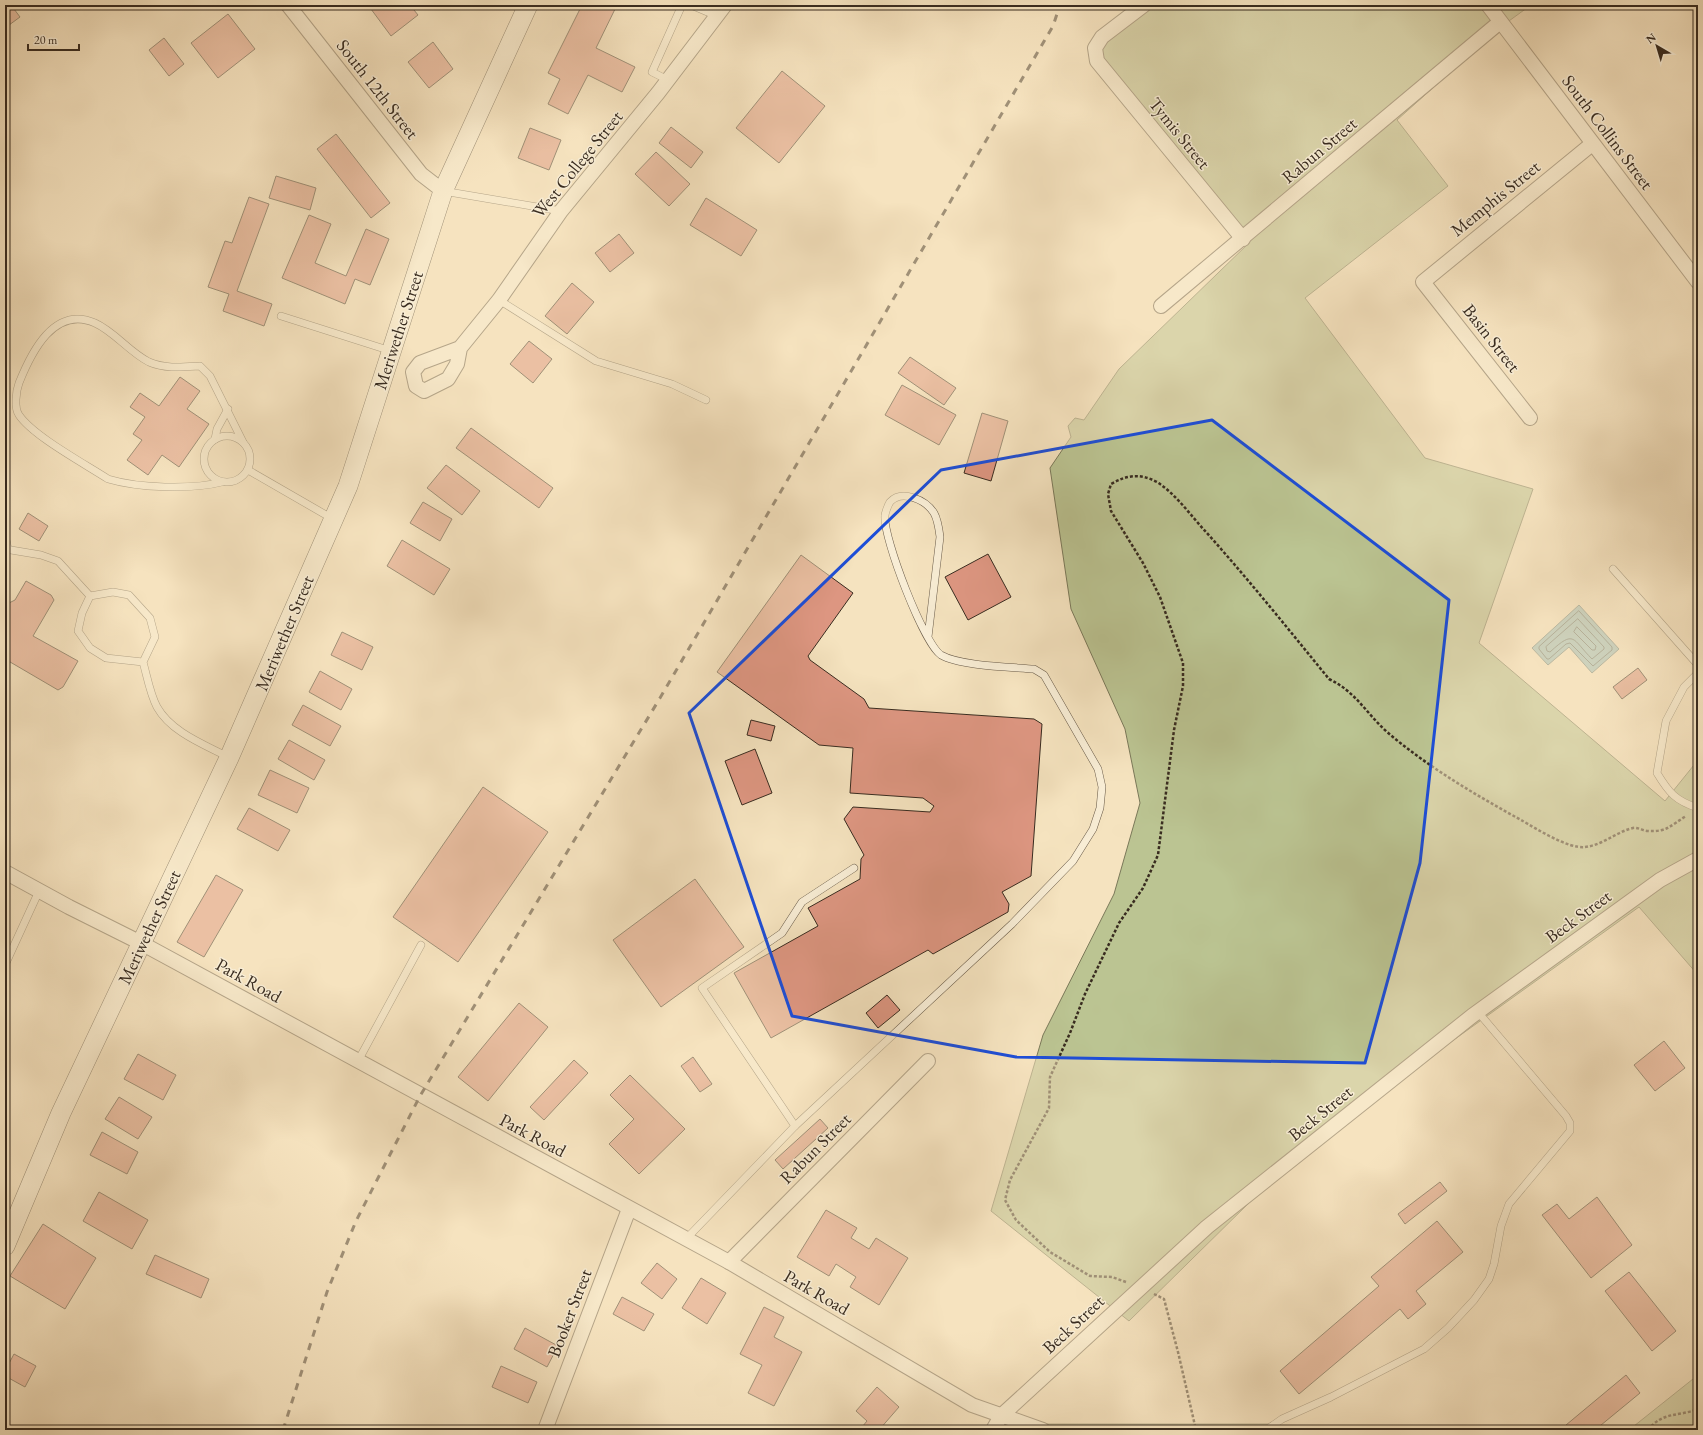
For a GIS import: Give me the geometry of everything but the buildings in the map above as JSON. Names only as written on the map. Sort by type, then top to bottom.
[{"type":"street","name":"South 12th Street","points":[[288,5],[421,174],[443,191]]},
{"type":"street","name":"Meriwether Street","points":[[5,1246],[61,1113],[230,758],[348,486],[443,191],[528,5]]},
{"type":"street","name":"Tymis Street","points":[[1144,5],[1102,37],[1095,48],[1097,61],[1243,239]]},
{"type":"street","name":"South Collins Street","points":[[1488,5],[1698,282]]},
{"type":"street","name":"West College Street","points":[[460,348],[499,300],[561,211],[668,80],[721,10]]},
{"type":"street","name":"Rabun Street","points":[[1161,306],[1243,239],[1500,22]]},
{"type":"street","name":"Memphis Street","points":[[1423,282],[1592,144]]},
{"type":"street","name":"Basin Street","points":[[1423,282],[1530,418]]},
{"type":"street","name":"Beck Street","points":[[993,1430],[1001,1416],[1207,1227],[1478,1012],[1660,880],[1698,859]]},
{"type":"street","name":"Park Road","points":[[5,872],[141,943],[729,1262],[972,1404],[1001,1416],[1043,1430]]},
{"type":"street","name":"Rabun Street","points":[[729,1262],[928,1061]]},
{"type":"street","name":"Booker Street","points":[[545,1430],[629,1209]]},
{"type":"lane","points":[[668,80],[652,72],[682,5]]},
{"type":"lane","points":[[691,5],[721,10]]},
{"type":"lane","points":[[443,191],[561,211]]},
{"type":"lane","points":[[499,300],[553,336],[596,361],[672,384],[706,400]]},
{"type":"lane","points":[[281,316],[391,352]]},
{"type":"lane","points":[[83,320],[95,323],[149,362],[168,367],[200,366],[210,376],[228,409],[250,455],[248,470],[237,480],[187,488],[119,482],[108,479],[31,428],[18,414],[16,401],[18,387],[28,362],[49,330],[60,324],[83,320]]},
{"type":"lane","points":[[216,439],[217,429],[228,409]]},
{"type":"lane","points":[[222,482],[214,479],[205,466],[206,450],[216,439],[230,436],[244,442]]},
{"type":"lane","points":[[248,470],[333,519]]},
{"type":"lane","points":[[686,1239],[796,1126],[1012,924],[1073,861],[1093,829],[1100,808],[1102,787],[1098,769],[1044,675],[1034,669],[956,661],[941,655],[933,646],[928,637],[903,582],[889,543],[885,516],[890,503],[900,496],[910,496],[923,503],[933,512],[938,526],[940,537],[928,637]]},
{"type":"lane","points":[[5,535],[7,549],[40,555],[58,561],[90,596]]},
{"type":"lane","points":[[1613,568],[1698,665]]},
{"type":"lane","points":[[90,596],[113,592],[129,596],[150,618],[155,637],[143,662],[157,706],[166,720],[188,736],[230,758]]},
{"type":"lane","points":[[90,596],[82,613],[78,631],[90,648],[106,658],[143,662]]},
{"type":"lane","points":[[1695,810],[1682,803],[1666,788],[1657,773],[1666,721],[1684,687],[1698,673]]},
{"type":"lane","points":[[796,1126],[702,988],[782,933],[802,902],[854,868]]},
{"type":"lane","points":[[5,965],[39,891]]},
{"type":"lane","points":[[358,1061],[421,945]]},
{"type":"lane","points":[[1266,1430],[1282,1419],[1331,1397],[1424,1349],[1448,1328],[1474,1300],[1489,1278],[1494,1264],[1501,1226],[1509,1204],[1570,1131],[1570,1123],[1566,1116],[1478,1012]]},
{"type":"path","points":[[1196,1430],[1164,1299],[1112,1277],[1090,1276],[1050,1252],[1016,1220],[1005,1200],[1010,1180],[1049,1108],[1050,1077],[1070,1033],[1085,994],[1120,923],[1143,888],[1158,855],[1174,730],[1183,686],[1183,663],[1160,597],[1143,563],[1111,511],[1108,494],[1111,484],[1123,477],[1133,475],[1156,482],[1172,494],[1249,581],[1329,679],[1343,686],[1386,730],[1415,755],[1461,786],[1489,802],[1545,833],[1576,847],[1585,847],[1599,843],[1635,828],[1646,831],[1665,831],[1695,810]]},
{"type":"path","points":[[1648,1430],[1655,1422],[1667,1415],[1698,1409]]},
{"type":"highlighted area","points":[[1212,420],[1449,600],[1420,863],[1365,1063],[1016,1057],[792,1016],[689,713],[941,470]]},
{"type":"green space","points":[[1149,5],[1531,5],[1502,26],[1397,120],[1448,186],[1305,298],[1425,458],[1533,489],[1479,643],[1665,801],[1698,760],[1698,975],[1639,907],[1310,1143],[1129,1321],[991,1211],[1043,1035],[1114,894],[1140,803],[1125,729],[1071,609],[1050,468],[1071,437],[1068,426],[1075,418],[1084,420],[1119,369],[1250,242],[1095,47]]},
{"type":"green space","points":[[1698,1375],[1698,1430],[1629,1430]]},
{"type":"green space","points":[[1024,1424],[1278,1424],[1282,1430],[1021,1430]]},
{"type":"water","points":[[1579,605],[1619,649],[1592,673],[1569,647],[1548,665],[1532,648]]},
{"type":"railway","points":[[283,1430],[327,1292],[356,1221],[420,1096],[660,698],[1053,26],[1060,5]]}]
